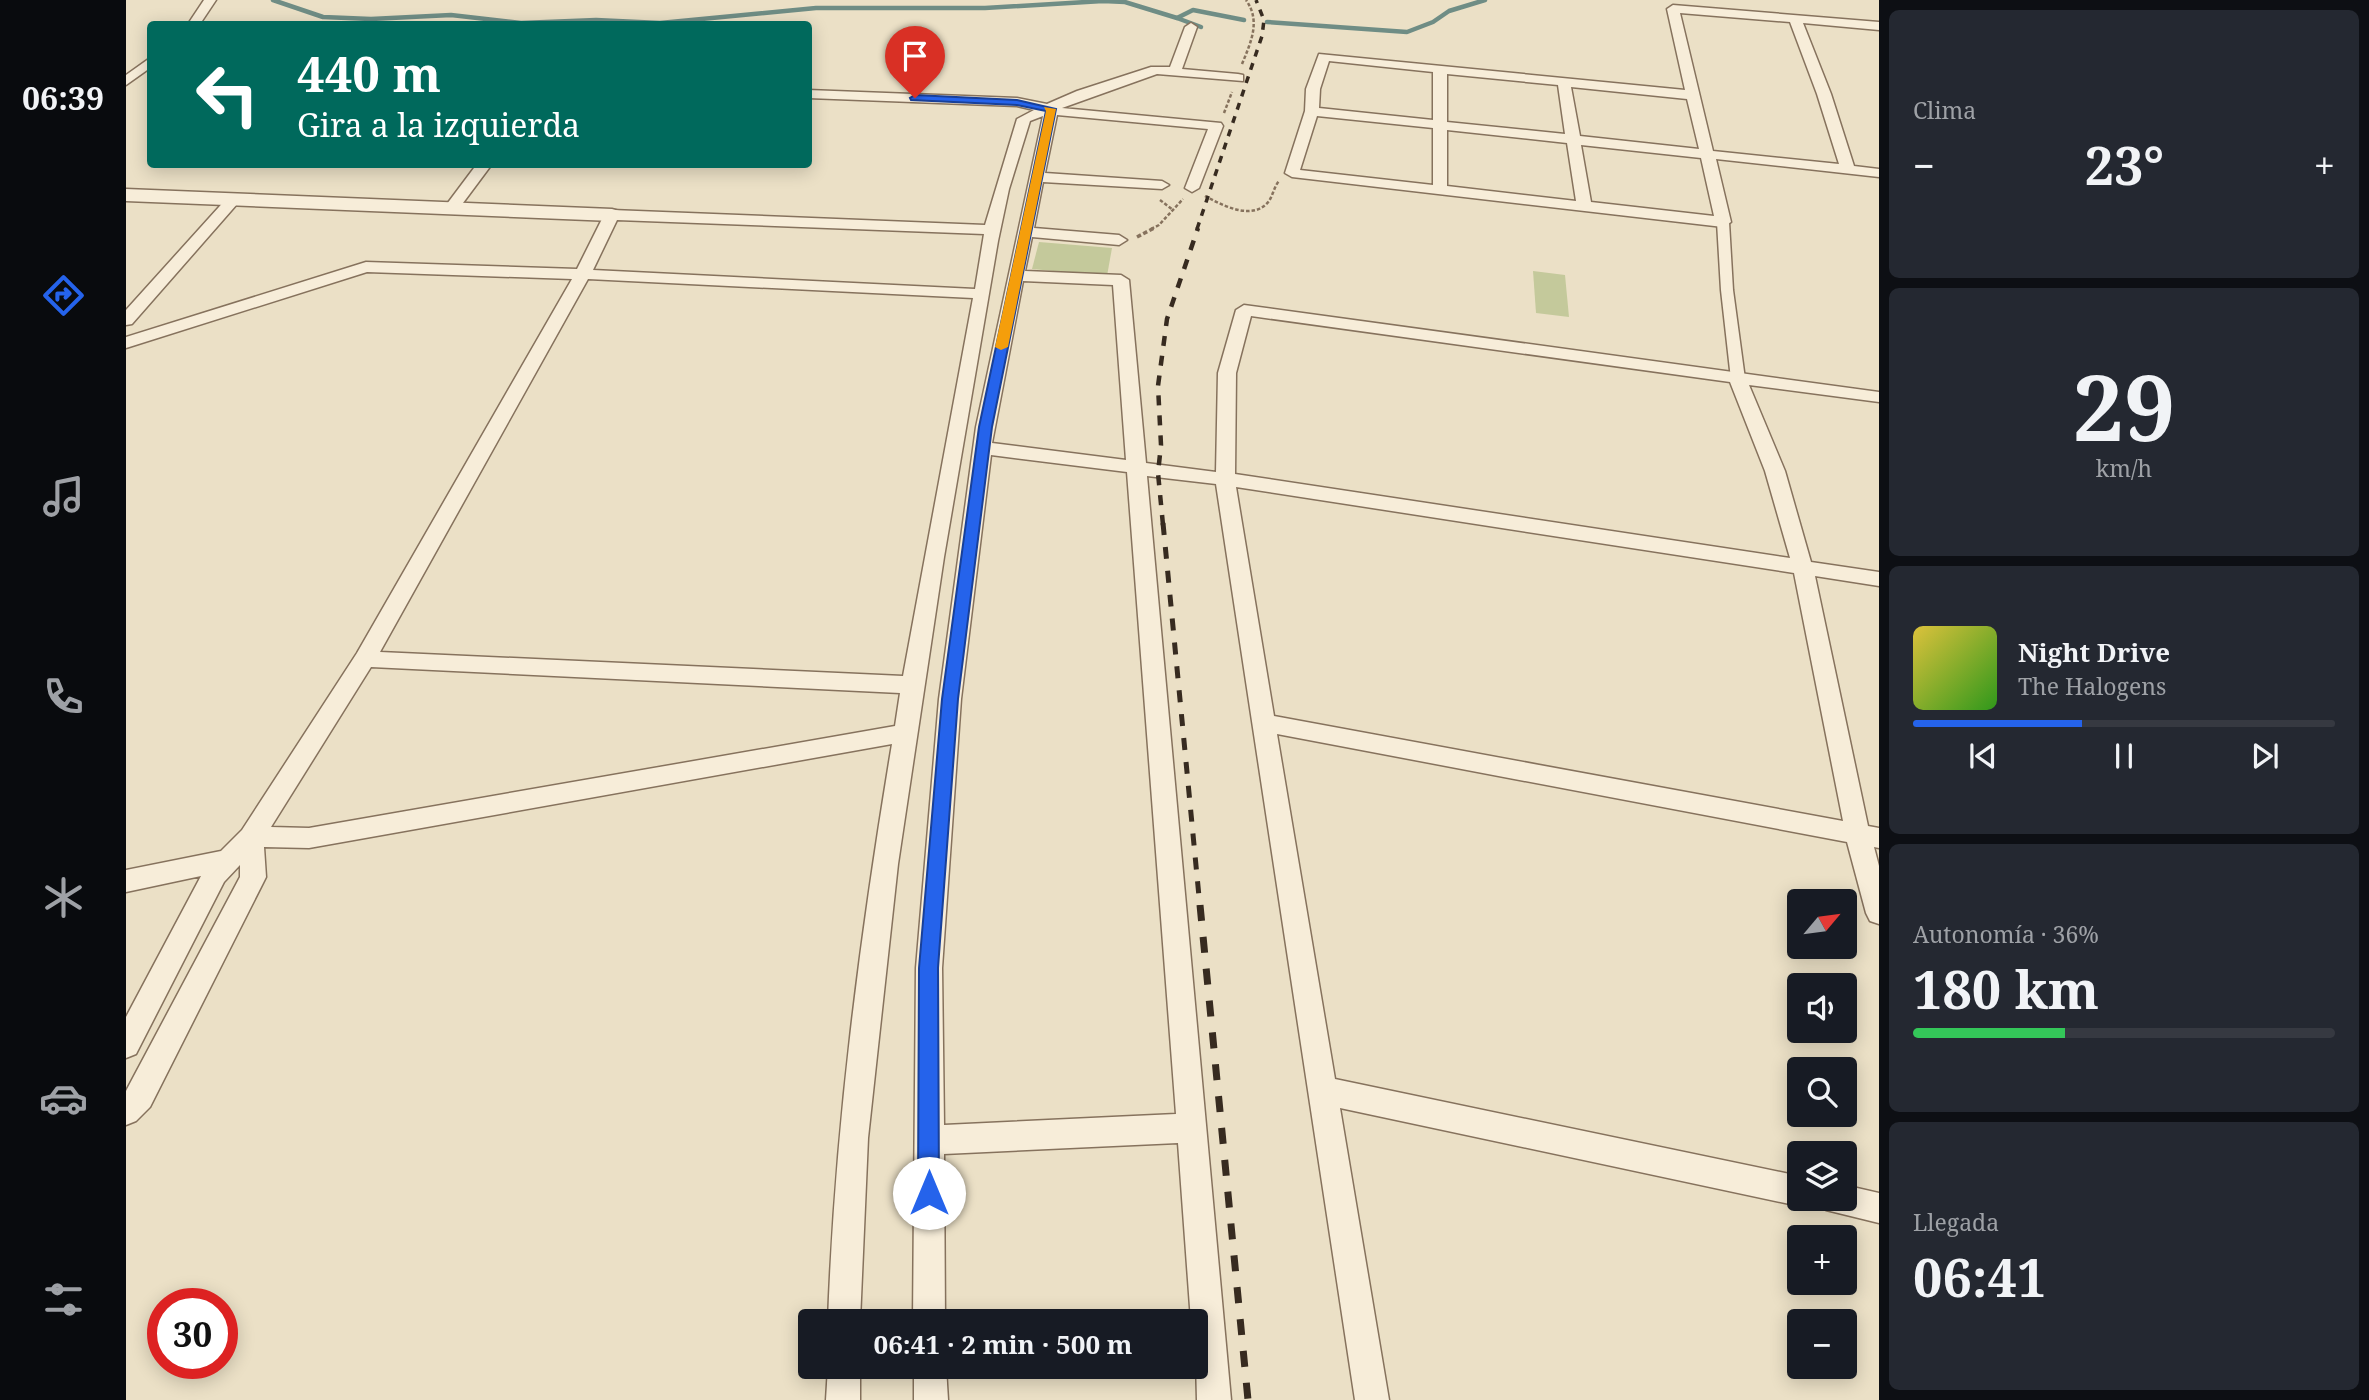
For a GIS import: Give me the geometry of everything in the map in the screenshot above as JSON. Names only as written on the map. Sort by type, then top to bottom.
[{"type":"street","points":[[196,21],[210,0]]},
{"type":"street","points":[[1879,26],[1673,9],[1723,222],[1727,290],[1738,379],[1775,471],[1803,568],[1869,836],[1879,913]]},
{"type":"street","points":[[1795,19],[1824,94],[1848,170]]},
{"type":"street","points":[[1175,71],[1191,27]]},
{"type":"street","points":[[1692,95],[1324,57],[1313,89],[1312,111],[1292,173],[1723,222]]},
{"type":"street","points":[[126,67],[147,66]]},
{"type":"street","points":[[126,81],[147,67]]},
{"type":"street","points":[[1440,69],[1440,190]]},
{"type":"street","points":[[844,1309],[845,1247],[855,1118],[884,859],[950,460],[992,230],[1024,119],[1083,94],[1156,70],[1238,78]]},
{"type":"street","points":[[1564,82],[1584,206]]},
{"type":"street","points":[[812,94],[1017,102],[1073,114],[1216,126],[1192,188]]},
{"type":"street","points":[[929,1309],[929,968],[950,699],[982,448],[1051,109]]},
{"type":"street","points":[[1312,111],[1879,173]]},
{"type":"street","points":[[453,208],[482,168]]},
{"type":"street","points":[[1036,177],[1162,185]]},
{"type":"street","points":[[126,195],[453,208],[610,219],[992,230]]},
{"type":"street","points":[[126,320],[233,200]]},
{"type":"street","points":[[126,213],[549,227],[610,219]]},
{"type":"street","points":[[126,1045],[215,874],[251,837],[365,659],[583,274],[610,219]]},
{"type":"street","points":[[1024,232],[1119,240]]},
{"type":"street","points":[[126,344],[366,267],[583,274],[982,294]]},
{"type":"street","points":[[1016,276],[1121,280],[1214,1400]]},
{"type":"street","points":[[1372,1400],[1225,479],[1227,373],[1244,310],[1879,397]]},
{"type":"street","points":[[982,448],[1138,467],[1158,473],[1225,479],[1879,579]]},
{"type":"street","points":[[365,659],[913,685]]},
{"type":"street","points":[[1264,723],[1869,836]]},
{"type":"street","points":[[251,837],[309,838],[905,733]]},
{"type":"street","points":[[126,1111],[140,1097],[253,877],[251,837]]},
{"type":"street","points":[[126,881],[229,860]]},
{"type":"street","points":[[1321,1090],[1787,1188]]},
{"type":"street","points":[[929,1140],[1191,1128]]},
{"type":"street","points":[[1857,1203],[1879,1208]]},
{"type":"street","points":[[844,1379],[844,1400]]},
{"type":"street","points":[[930,1379],[931,1400]]},
{"type":"path","points":[[1119,240],[1142,236],[1153,229],[1192,188],[1217,202],[1247,211],[1260,209],[1268,204],[1273,186],[1292,173]]},
{"type":"green space","points":[[1039,242],[1112,248],[1107,276],[1032,269]]},
{"type":"green space","points":[[1533,271],[1565,275],[1569,317],[1536,313]]},
{"type":"waterway","points":[[273,0],[323,17],[371,19],[451,15],[504,21]]},
{"type":"waterway","points":[[1267,22],[1407,32],[1433,22],[1449,11],[1485,0]]},
{"type":"waterway","points":[[681,21],[816,8],[985,8],[1103,1],[1125,2],[1177,18]]},
{"type":"waterway","points":[[1177,18],[1193,10],[1244,20]]},
{"type":"waterway","points":[[1177,18],[1201,27]]},
{"type":"waterway","points":[[571,21],[617,21]]},
{"type":"railway","points":[[1197,229],[1262,36],[1264,20],[1256,0]]},
{"type":"railway","points":[[1163,525],[1158,473],[1161,445],[1158,386],[1167,319],[1198,228]]},
{"type":"railway","points":[[1163,523],[1200,907]]},
{"type":"railway","points":[[1200,905],[1248,1400]]},
{"type":"slow traffic","points":[[1001,347],[1051,109],[1047,109]]},
{"type":"route","points":[[915,98],[1017,102],[1051,109],[985,427],[950,699],[929,968],[929,1193]]}]
